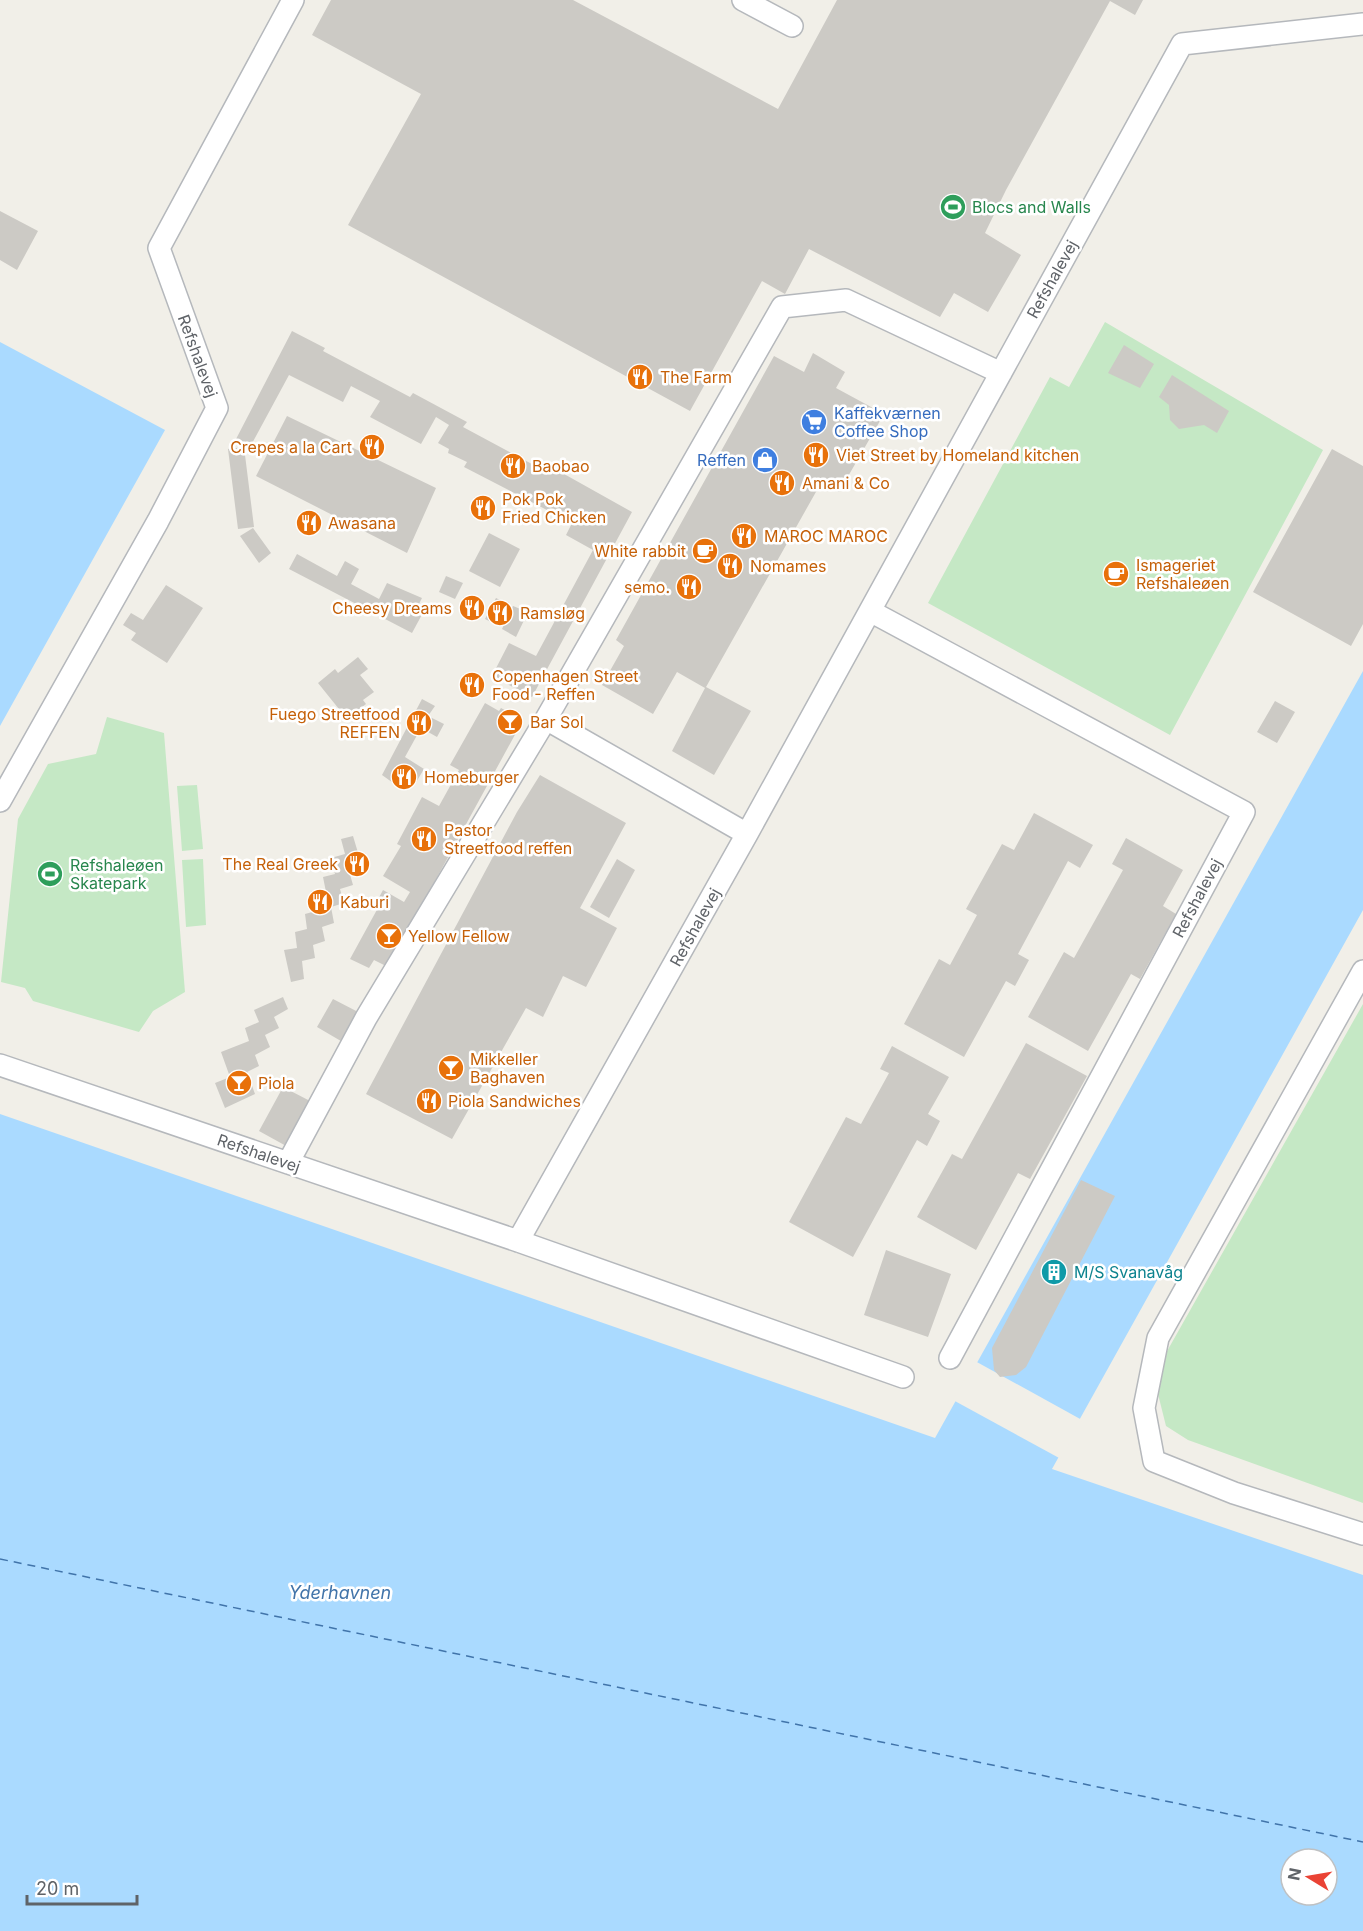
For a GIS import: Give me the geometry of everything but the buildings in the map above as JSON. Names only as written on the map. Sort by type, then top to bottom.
[{"type":"lane","name":"Refshalevej","points":[[0,801],[158,520],[217,408],[159,248],[293,0]]},
{"type":"lane","points":[[743,0],[792,26]]},
{"type":"lane","name":"Refshalevej","points":[[518,1241],[747,834],[1182,44],[1363,24]]},
{"type":"lane","points":[[288,1163],[366,1018],[546,719],[782,307],[846,300],[1001,373]]},
{"type":"lane","name":"Refshalevej","points":[[870,611],[1244,812],[950,1358]]},
{"type":"lane","points":[[546,719],[747,834]]},
{"type":"lane","points":[[1363,971],[1158,1338],[1144,1408],[1154,1461],[1234,1493],[1363,1534]]},
{"type":"lane","name":"Refshalevej","points":[[0,1065],[518,1241],[903,1377]]},
{"type":"green space","points":[[1105,322],[1323,450],[1170,735],[928,603],[1050,377],[1069,387]]},
{"type":"green space","name":"Refshaleøen Skatepark","points":[[107,717],[164,733],[185,992],[153,1011],[139,1032],[33,1001],[25,988],[1,982],[18,819],[48,764],[96,754]]},
{"type":"green space","points":[[197,785],[203,849],[182,851],[177,786]]},
{"type":"green space","points":[[203,859],[206,925],[186,927],[182,860]]},
{"type":"green space","points":[[1363,1004],[1363,1503],[1188,1440],[1166,1426],[1158,1394],[1166,1353]]},
{"type":"water","points":[[0,342],[165,430],[0,726]]},
{"type":"water","name":"Yderhavnen","points":[[1363,671],[1363,910],[1052,1469],[1363,1575],[1363,1931],[0,1931],[0,1114],[935,1438]]},
{"type":"pier","points":[[975,1361],[1082,1420],[1061,1459],[953,1400]]},
{"type":"ferry route","points":[[0,1559],[1363,1842]]},
{"type":"place","name":"Blocs and Walls","points":[[953,207]]},
{"type":"place","name":"The Farm","points":[[640,377]]},
{"type":"place","name":"Kaffekværnen Coffee Shop","points":[[814,422]]},
{"type":"place","name":"Crepes a la Cart","points":[[372,447]]},
{"type":"place","name":"Viet Street by Homeland kitchen","points":[[816,455]]},
{"type":"place","name":"Reffen","points":[[765,460]]},
{"type":"place","name":"Baobao","points":[[513,466]]},
{"type":"place","name":"Amani & Co","points":[[782,483]]},
{"type":"place","name":"Pok Pok Fried Chicken","points":[[483,508]]},
{"type":"place","name":"Awasana","points":[[309,523]]},
{"type":"place","name":"MAROC MAROC","points":[[744,536]]},
{"type":"place","name":"White rabbit","points":[[705,551]]},
{"type":"place","name":"Nomames","points":[[730,566]]},
{"type":"place","name":"Ismageriet Refshaleøen","points":[[1116,574]]},
{"type":"place","name":"semo.","points":[[689,587]]},
{"type":"place","name":"Cheesy Dreams","points":[[472,608]]},
{"type":"place","name":"Ramsløg","points":[[500,613]]},
{"type":"place","name":"Copenhagen Street Food - Reffen","points":[[472,685]]},
{"type":"place","name":"Bar Sol","points":[[510,722]]},
{"type":"place","name":"Fuego Streetfood REFFEN","points":[[419,723]]},
{"type":"place","name":"Homeburger","points":[[404,777]]},
{"type":"place","name":"Pastor Streetfood reffen","points":[[424,839]]},
{"type":"place","name":"The Real Greek","points":[[357,864]]},
{"type":"place","name":"Refshaleøen Skatepark","points":[[50,874]]},
{"type":"place","name":"Kaburi","points":[[320,902]]},
{"type":"place","name":"Yellow Fellow","points":[[389,936]]},
{"type":"place","name":"Mikkeller Baghaven","points":[[451,1068]]},
{"type":"place","name":"Piola","points":[[239,1083]]},
{"type":"place","name":"Piola Sandwiches","points":[[429,1101]]},
{"type":"place","name":"M/S Svanavåg","points":[[1054,1272]]}]
